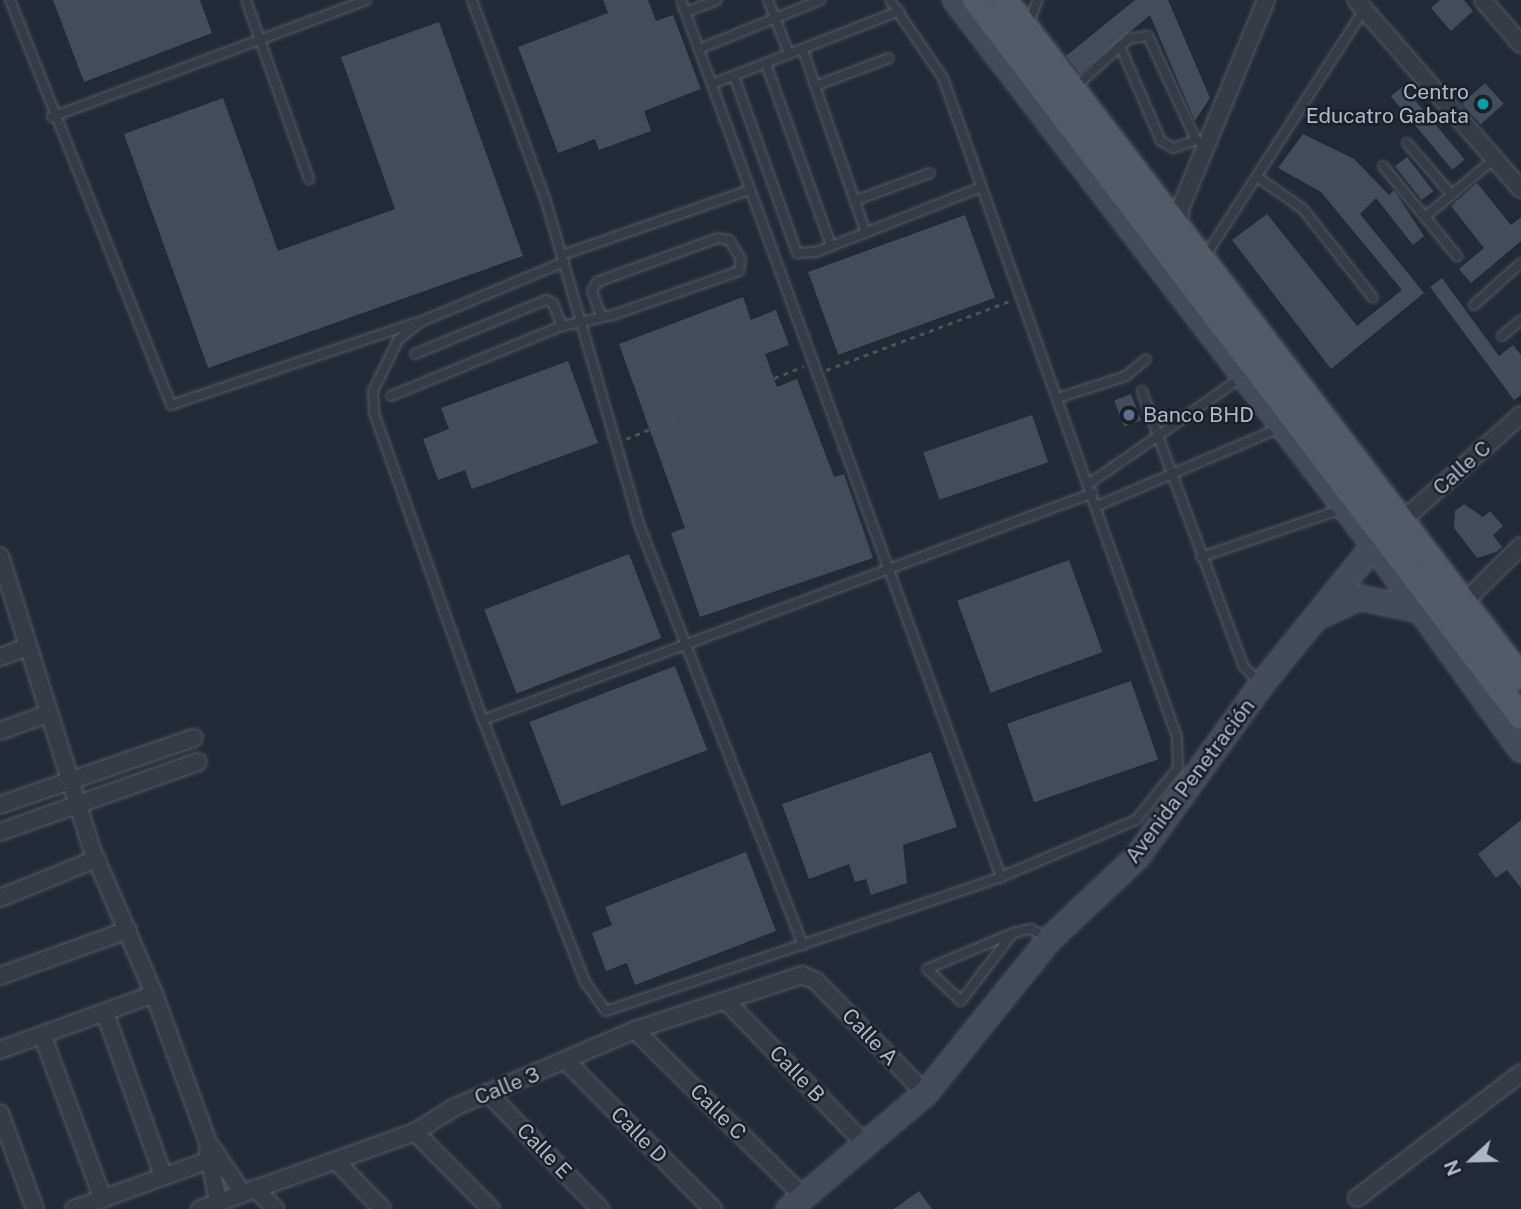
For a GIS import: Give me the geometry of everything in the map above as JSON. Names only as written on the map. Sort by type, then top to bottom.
[{"type":"main road","points":[[975,0],[1386,532],[1521,717]]},
{"type":"main road","points":[[1006,0],[1180,220],[1203,261],[1386,532],[1464,602],[1521,677]]},
{"type":"street","points":[[955,0],[1345,508],[1386,532],[1420,610],[1521,750]]},
{"type":"street","points":[[1180,220],[1201,143],[1266,0]]},
{"type":"street","points":[[1483,0],[1521,44]]},
{"type":"street","points":[[1360,5],[1521,189]]},
{"type":"street","name":"Calle C","points":[[1386,532],[1521,415]]},
{"type":"street","name":"Avenida Penetración","points":[[795,1202],[925,1093],[1049,939],[1137,856],[1261,684],[1386,532]]},
{"type":"street","points":[[1464,602],[1521,546]]},
{"type":"street","points":[[0,556],[5,588],[27,647],[75,805],[154,994],[208,1142],[218,1202]]},
{"type":"street","points":[[1314,619],[1359,597],[1420,610]]},
{"type":"street","points":[[0,657],[27,647]]},
{"type":"street","points":[[0,731],[47,714]]},
{"type":"street","points":[[0,805],[194,737]]},
{"type":"street","points":[[0,832],[198,762]]},
{"type":"street","points":[[0,898],[96,859]]},
{"type":"street","points":[[0,976],[128,930]]},
{"type":"street","name":"Calle 3","points":[[200,1209],[415,1132],[488,1093],[635,1030],[729,1003],[802,975],[816,981]]},
{"type":"street","name":"Calle A","points":[[816,981],[925,1093]]},
{"type":"street","points":[[0,1050],[43,1037],[154,994]]},
{"type":"street","name":"Calle B","points":[[729,1003],[866,1145]]},
{"type":"street","points":[[105,1013],[163,1175]]},
{"type":"street","name":"Calle C","points":[[635,1030],[795,1202]]},
{"type":"street","points":[[43,1037],[103,1199]]},
{"type":"street","name":"Calle D","points":[[565,1061],[713,1209]]},
{"type":"street","points":[[1357,1198],[1521,1073]]},
{"type":"street","name":"Calle E","points":[[488,1093],[600,1209]]},
{"type":"street","points":[[0,1112],[35,1209]]},
{"type":"street","points":[[415,1132],[491,1209]]},
{"type":"street","points":[[208,1142],[248,1190],[275,1209]]},
{"type":"street","points":[[74,1209],[209,1160]]},
{"type":"street","points":[[336,1161],[382,1209]]},
{"type":"lane","points":[[10,0],[52,117],[171,405],[420,322],[563,259],[750,190]]},
{"type":"lane","points":[[246,0],[309,179]]},
{"type":"lane","points":[[52,117],[366,0]]},
{"type":"lane","points":[[472,0],[563,259],[616,443],[685,646],[803,945]]},
{"type":"lane","points":[[681,0],[1001,877]]},
{"type":"lane","points":[[686,12],[717,0]]},
{"type":"lane","points":[[768,0],[789,54]]},
{"type":"lane","points":[[699,49],[820,0]]},
{"type":"lane","points":[[420,322],[379,368],[374,413],[483,720],[585,982],[606,1011],[1001,877],[1136,820],[1178,768],[1177,737],[1090,482],[1020,297],[943,78],[890,0]]},
{"type":"lane","points":[[1028,29],[1038,0]]},
{"type":"lane","points":[[1203,261],[1259,178],[1360,5]]},
{"type":"lane","points":[[712,84],[899,11]]},
{"type":"lane","points":[[1075,86],[1120,46],[1141,34],[1153,40],[1201,143],[1173,148],[1161,141],[1120,46]]},
{"type":"lane","points":[[803,49],[866,233]]},
{"type":"lane","points":[[815,86],[889,58]]},
{"type":"lane","points":[[766,64],[831,246]]},
{"type":"lane","points":[[734,76],[797,253],[831,246],[982,187]]},
{"type":"lane","points":[[1407,143],[1452,195]]},
{"type":"lane","points":[[1425,218],[1494,159]]},
{"type":"lane","points":[[1383,166],[1457,256]]},
{"type":"lane","points":[[854,201],[930,173]]},
{"type":"lane","points":[[1259,178],[1303,209],[1373,298]]},
{"type":"lane","points":[[391,396],[562,326],[600,313],[613,315],[738,271],[741,259],[729,240],[719,238],[597,282],[592,291],[600,313]]},
{"type":"lane","points":[[1474,305],[1521,263]]},
{"type":"lane","points":[[415,354],[546,300],[553,303],[562,326]]},
{"type":"lane","points":[[1502,336],[1521,320]]},
{"type":"lane","points":[[1058,398],[1126,376],[1146,359]]},
{"type":"lane","points":[[1090,482],[1244,376]]},
{"type":"lane","points":[[1142,391],[1201,557],[1244,667],[1261,684]]},
{"type":"lane","points":[[1097,506],[1170,471],[1283,427]]},
{"type":"lane","points":[[483,720],[887,568],[1093,494]]},
{"type":"lane","points":[[1201,557],[1345,508]]},
{"type":"lane","points":[[1013,933],[961,1001],[927,969],[928,964],[1013,933],[1031,929],[1049,939]]},
{"type":"path","points":[[817,374],[1020,297]]},
{"type":"path","points":[[616,443],[813,363]]},
{"type":"building","points":[[53,0],[200,0],[212,33],[84,82]]},
{"type":"building","points":[[603,0],[648,0],[656,21],[673,15],[701,89],[644,111],[651,131],[599,150],[595,139],[558,153],[518,47],[608,13]]},
{"type":"building","points":[[1135,0],[1168,0],[1210,98],[1195,121],[1150,15],[1080,74],[1066,56]]},
{"type":"building","points":[[1440,0],[1464,0],[1473,11],[1451,31],[1431,8]]},
{"type":"building","points":[[439,22],[523,256],[208,368],[124,134],[223,98],[278,251],[395,209],[341,57]]},
{"type":"building","name":"Centro Educatro Gabata","points":[[1485,83],[1504,104],[1481,125],[1462,104]]},
{"type":"building","points":[[1403,86],[1465,160],[1452,170],[1391,96]]},
{"type":"building","points":[[1303,134],[1354,159],[1389,195],[1394,190],[1424,236],[1413,245],[1376,198],[1360,214],[1424,293],[1331,369],[1232,240],[1267,214],[1357,326],[1402,290],[1321,192],[1278,168]]},
{"type":"building","points":[[1407,157],[1433,191],[1422,200],[1395,166]]},
{"type":"building","points":[[1477,183],[1511,225],[1521,217],[1521,241],[1471,283],[1459,269],[1484,248],[1451,206]]},
{"type":"building","points":[[965,215],[995,298],[838,355],[808,272]]},
{"type":"building","points":[[1442,278],[1499,356],[1513,345],[1521,355],[1521,395],[1514,400],[1430,287]]},
{"type":"building","points":[[743,297],[751,320],[776,310],[789,345],[765,354],[777,387],[797,379],[834,477],[844,474],[873,558],[700,617],[671,533],[685,528],[619,344]]},
{"type":"building","points":[[568,361],[598,443],[472,489],[465,470],[438,480],[423,439],[449,429],[441,408]]},
{"type":"building","name":"Banco BHD","points":[[1131,394],[1141,420],[1124,427],[1114,400]]},
{"type":"building","points":[[1032,415],[1048,462],[940,500],[923,452]]},
{"type":"building","points":[[1464,504],[1483,517],[1490,511],[1503,526],[1493,535],[1502,547],[1496,552],[1477,558],[1454,528],[1455,511]]},
{"type":"building","points":[[629,554],[661,638],[517,694],[484,610]]},
{"type":"building","points":[[1069,560],[1103,652],[991,693],[957,601]]},
{"type":"building","points":[[675,666],[707,750],[562,806],[529,722]]},
{"type":"building","points":[[1131,681],[1158,759],[1034,802],[1007,724]]},
{"type":"building","points":[[931,752],[957,827],[903,845],[907,883],[871,895],[866,879],[855,882],[849,864],[809,879],[782,804]]},
{"type":"building","points":[[1521,820],[1521,888],[1507,870],[1496,878],[1478,854]]},
{"type":"building","points":[[746,852],[776,931],[635,985],[627,963],[606,971],[592,933],[612,925],[605,907]]},
{"type":"building","points":[[919,1191],[932,1209],[894,1209]]},
{"type":"place","name":"Centro Educatro Gabata","points":[[1483,104]]},
{"type":"place","name":"Banco BHD","points":[[1129,415]]}]
